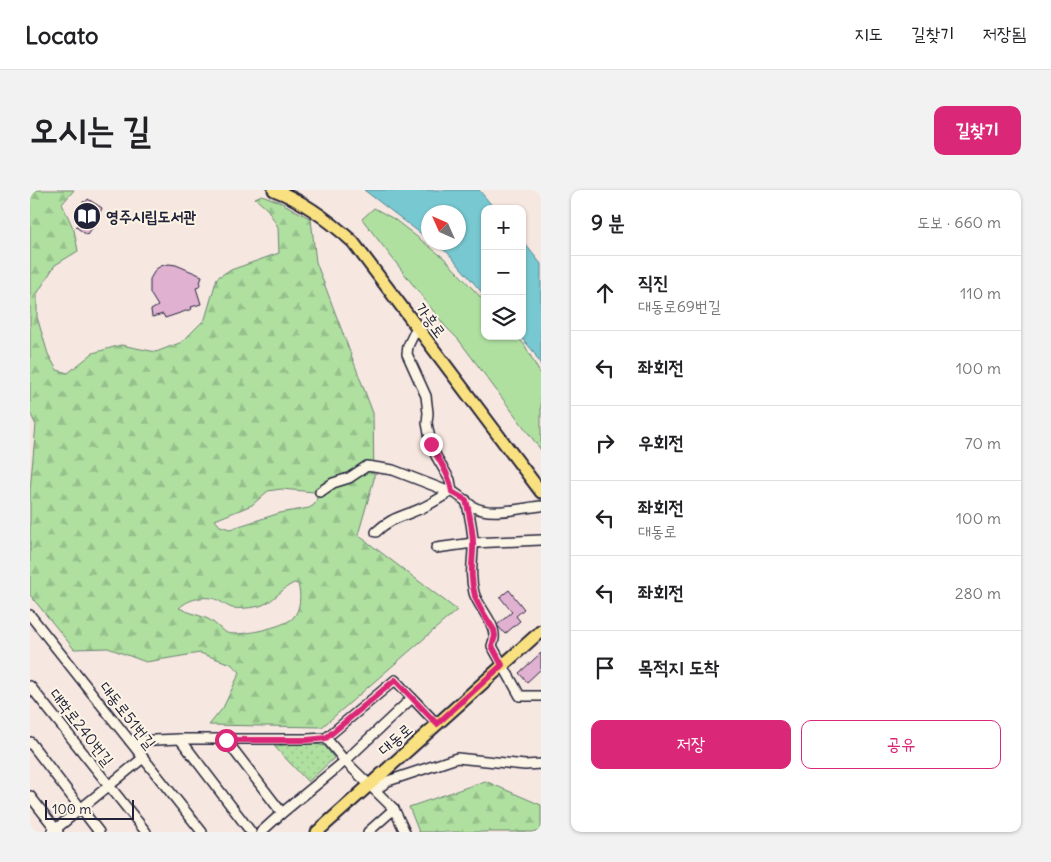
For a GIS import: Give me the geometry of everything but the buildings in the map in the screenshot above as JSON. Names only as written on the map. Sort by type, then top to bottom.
[{"type":"main road","name":"가흥로","points":[[274,190],[308,208],[334,225],[353,242],[541,492]]},
{"type":"main road","name":"대동로","points":[[317,832],[373,787],[437,724],[541,631]]},
{"type":"street","points":[[417,327],[408,346],[407,354],[426,396],[427,423],[431,444],[450,480],[451,492]]},
{"type":"street","points":[[320,492],[334,483],[349,478],[367,466],[393,470],[451,492],[466,500],[473,507],[490,511],[541,506]]},
{"type":"street","points":[[376,532],[393,518],[425,507],[451,492]]},
{"type":"street","points":[[466,500],[473,542],[470,567],[475,594],[494,630],[495,636],[492,646],[520,696],[541,696]]},
{"type":"street","points":[[436,548],[473,542],[541,540]]},
{"type":"street","name":"대동로51번길","points":[[30,616],[202,832]]},
{"type":"street","points":[[130,741],[180,739],[307,740],[326,738],[395,680],[437,724]]},
{"type":"street","name":"대학로240번길","points":[[30,686],[146,832]]},
{"type":"street","points":[[261,832],[345,761],[412,698]]},
{"type":"street","points":[[326,738],[345,761],[394,809],[405,832]]},
{"type":"street","points":[[180,739],[251,832]]},
{"type":"street","points":[[226,740],[282,813]]},
{"type":"street","points":[[30,742],[99,832]]},
{"type":"street","name":"대학로240번길","points":[[30,796],[55,831],[143,758]]},
{"type":"street","points":[[373,787],[457,758],[525,765],[541,764]]},
{"type":"street","points":[[368,832],[394,809]]},
{"type":"green space","points":[[30,190],[74,190],[62,204],[74,230],[78,251],[55,265],[37,294],[37,317],[48,354],[57,370],[68,373],[93,353],[121,345],[156,352],[182,342],[205,319],[217,278],[228,271],[279,253],[278,227],[268,210],[255,198],[262,195],[280,202],[311,219],[316,262],[373,413],[374,479],[358,535],[457,610],[322,727],[209,725],[223,708],[240,672],[231,664],[200,653],[146,662],[108,648],[74,649],[30,595],[30,490],[36,425],[30,413]],"holes":[[[281,489],[314,492],[317,499],[314,505],[309,508],[280,513],[230,529],[220,526],[215,520],[252,505],[268,491]],[[294,583],[298,584],[300,592],[299,606],[296,614],[281,625],[261,630],[241,634],[227,633],[208,619],[179,608],[200,598],[215,599],[232,608],[261,606]]]},
{"type":"green space","points":[[374,208],[394,219],[421,240],[421,250],[434,250],[444,258],[481,298],[481,340],[520,340],[524,344],[541,375],[541,450],[458,339],[445,326],[362,219]]},
{"type":"green space","points":[[311,743],[325,746],[334,758],[308,782],[274,746]]},
{"type":"green space","points":[[485,781],[541,805],[541,832],[419,832],[409,807]]},
{"type":"water","points":[[364,190],[479,190],[492,205],[481,205],[481,291],[444,250],[466,250],[466,205],[421,205],[421,234]]},
{"type":"water","points":[[526,245],[541,264],[541,365],[523,340],[526,340]]},
{"type":"place","name":"영주시립도서관","points":[[87,216]]},
{"type":"route","points":[[226,740],[307,740],[326,738],[395,680],[437,724],[502,665],[492,646],[495,636],[494,630],[475,594],[470,567],[473,549],[472,528],[466,500],[452,492],[450,480],[431,444]]}]
